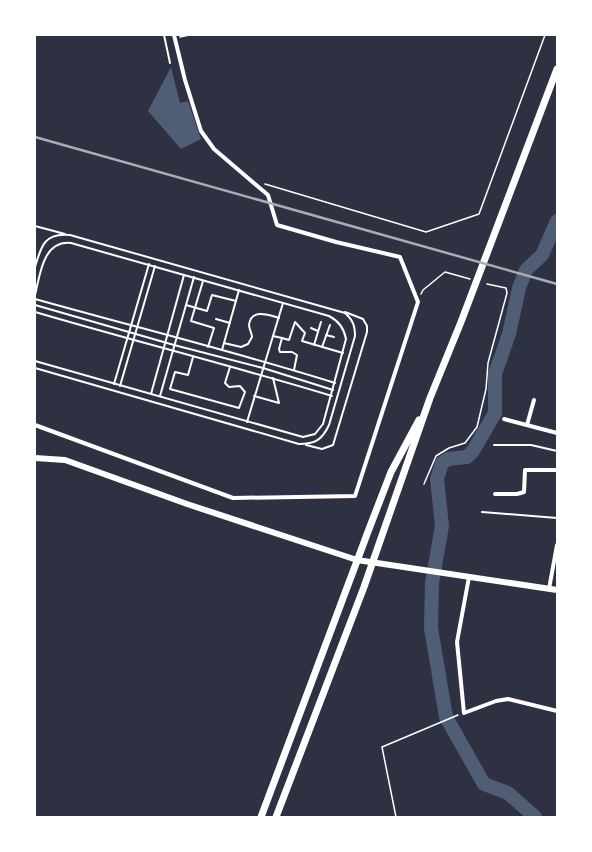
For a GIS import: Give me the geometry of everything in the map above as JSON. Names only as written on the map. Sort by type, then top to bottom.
[{"type":"highway","points":[[276,817],[372,562],[430,398],[461,322],[557,69]]},
{"type":"highway","points":[[261,817],[357,560],[392,472],[430,398]]},
{"type":"main road","points":[[35,458],[65,460],[187,504],[357,560],[420,568],[557,590]]},
{"type":"street","points":[[35,425],[233,498],[355,496],[418,302],[400,257],[336,242],[277,225],[268,195],[214,149],[201,130],[185,80],[174,37]]},
{"type":"street","points":[[527,425],[534,400]]},
{"type":"street","points":[[504,418],[557,433]]},
{"type":"street","points":[[494,494],[517,494],[524,492],[525,470],[557,470]]},
{"type":"street","points":[[549,589],[557,545]]},
{"type":"street","points":[[469,577],[457,642],[464,713],[496,701],[508,699],[557,711]]},
{"type":"lane","points":[[164,35],[170,63]]},
{"type":"lane","points":[[35,226],[338,310],[363,319],[367,326],[365,340],[333,444],[322,449],[299,444],[35,368]]},
{"type":"lane","points":[[35,267],[39,252],[46,241],[61,234],[70,235]]},
{"type":"lane","points":[[35,295],[47,255],[53,248],[61,243],[70,243],[149,264],[335,319],[343,328],[346,340],[344,354],[323,424],[320,430],[309,436],[297,436],[35,361]]},
{"type":"lane","points":[[114,384],[149,264]]},
{"type":"lane","points":[[120,386],[155,266]]},
{"type":"lane","points":[[151,394],[184,275]]},
{"type":"lane","points":[[160,396],[194,278]]},
{"type":"lane","points":[[203,280],[191,321],[214,328],[208,347]]},
{"type":"lane","points":[[222,350],[239,290]]},
{"type":"lane","points":[[186,306],[207,311],[212,295],[236,301]]},
{"type":"lane","points":[[35,299],[176,339],[265,361],[335,383]]},
{"type":"lane","points":[[247,422],[283,303]]},
{"type":"lane","points":[[35,306],[165,343],[263,368],[333,390]]},
{"type":"lane","points":[[299,444],[311,444],[319,440],[325,434],[330,425],[355,336],[355,329],[352,319],[338,310]]},
{"type":"lane","points":[[35,312],[163,350],[261,374],[332,396]]},
{"type":"lane","points":[[224,343],[241,347],[248,344],[252,337],[249,326],[252,318],[256,315],[265,314],[278,318]]},
{"type":"lane","points":[[216,319],[230,322]]},
{"type":"lane","points":[[273,336],[289,340],[295,322],[305,333],[302,341],[344,354]]},
{"type":"lane","points":[[314,345],[321,322]]},
{"type":"lane","points":[[322,347],[330,325]]},
{"type":"lane","points":[[311,328],[318,331]]},
{"type":"lane","points":[[326,335],[334,337]]},
{"type":"lane","points":[[282,338],[279,349],[280,352],[292,352],[297,355],[294,370]]},
{"type":"lane","points":[[193,357],[188,375],[174,372],[170,389],[239,408],[245,392],[240,386],[229,388],[225,383],[230,366]]},
{"type":"lane","points":[[254,396],[279,403],[273,378]]},
{"type":"lane","points":[[494,445],[531,445],[557,451]]},
{"type":"lane","points":[[482,512],[557,518]]},
{"type":"path","points":[[174,37],[188,35]]},
{"type":"path","points":[[255,183],[268,184],[426,232],[479,214],[545,35]]},
{"type":"path","points":[[418,302],[423,290],[445,272],[470,279]]},
{"type":"path","points":[[424,484],[436,456],[449,448],[465,443],[477,427],[486,388],[488,363],[507,293],[506,288],[487,284]]},
{"type":"path","points":[[396,817],[382,747],[454,718]]},
{"type":"water","points":[[171,67],[180,103],[188,101],[201,139],[181,149],[148,111]]},
{"type":"waterway","points":[[535,817],[508,793],[484,784],[446,717],[431,628],[432,583],[442,526],[437,479],[442,463],[448,459],[467,457],[473,451],[495,413],[495,374],[509,334],[519,288],[526,270],[542,255],[557,221]]},
{"type":"railway","points":[[35,137],[557,284]]}]
